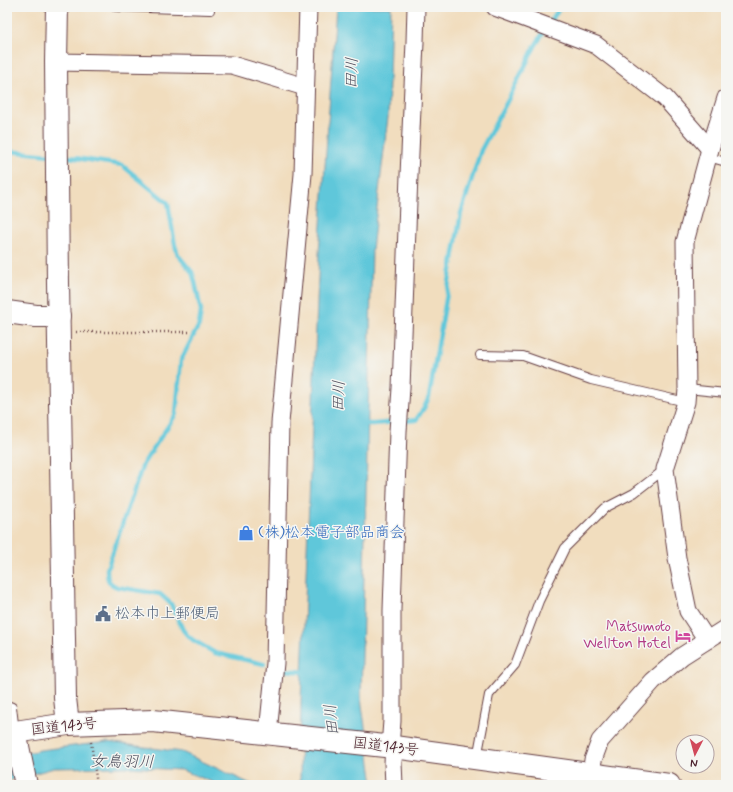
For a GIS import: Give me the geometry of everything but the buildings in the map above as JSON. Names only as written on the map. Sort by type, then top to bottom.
[{"type":"main road","points":[[57,7],[56,62],[59,316],[65,698],[68,724]]},
{"type":"main road","points":[[7,312],[36,316],[59,316]]},
{"type":"main road","name":"国道143号","points":[[13,738],[68,724],[153,721],[390,747],[669,785]]},
{"type":"main road","points":[[13,738],[26,785]]},
{"type":"street","points":[[272,734],[280,423],[303,174],[308,7]]},
{"type":"street","points":[[394,785],[393,763],[390,747],[392,721],[392,610],[416,7]]},
{"type":"street","points":[[495,7],[596,45],[665,98],[709,153]]},
{"type":"street","points":[[56,62],[232,65],[305,87]]},
{"type":"street","points":[[707,640],[688,611],[677,558],[665,469],[686,396],[685,242],[709,153],[726,98]]},
{"type":"street","points":[[590,774],[600,741],[653,680],[682,656],[726,628]]},
{"type":"lane","points":[[116,7],[210,10]]},
{"type":"lane","points":[[709,153],[726,162]]},
{"type":"lane","points":[[480,355],[523,356],[591,380],[686,396],[726,393]]},
{"type":"lane","points":[[477,758],[489,695],[515,665],[539,601],[565,548],[605,508],[634,493],[665,469]]},
{"type":"lane","points":[[7,706],[12,707],[13,738]]},
{"type":"path","points":[[76,332],[189,332]]},
{"type":"path","points":[[90,739],[97,785]]},
{"type":"water","name":"田川","points":[[336,7],[391,7],[388,117],[372,249],[361,698],[373,785],[300,785],[301,700],[319,253]]},
{"type":"water","name":"女鳥羽川","points":[[107,742],[182,752],[253,785],[220,785],[181,770],[126,767],[54,768],[7,781],[7,758],[40,750]]},
{"type":"waterway","points":[[549,24],[560,7]]},
{"type":"waterway","points":[[361,424],[416,420],[424,408],[429,397],[461,213],[481,150],[535,46],[545,30]]},
{"type":"waterway","points":[[7,151],[51,155]]},
{"type":"waterway","points":[[62,156],[122,165],[168,203],[178,255],[192,272],[201,311],[199,325],[181,360],[176,414],[143,464],[107,569],[107,576],[109,581],[117,587],[160,594],[171,604],[183,630],[188,636],[215,653],[264,664]]},
{"type":"waterway","points":[[284,670],[306,672]]},
{"type":"place","name":"(株)松本電子部品商会","points":[[246,533]]},
{"type":"place","name":"松本巾上郵便局","points":[[103,614]]},
{"type":"place","name":"Matsumoto Wellton Hotel","points":[[683,636]]}]
